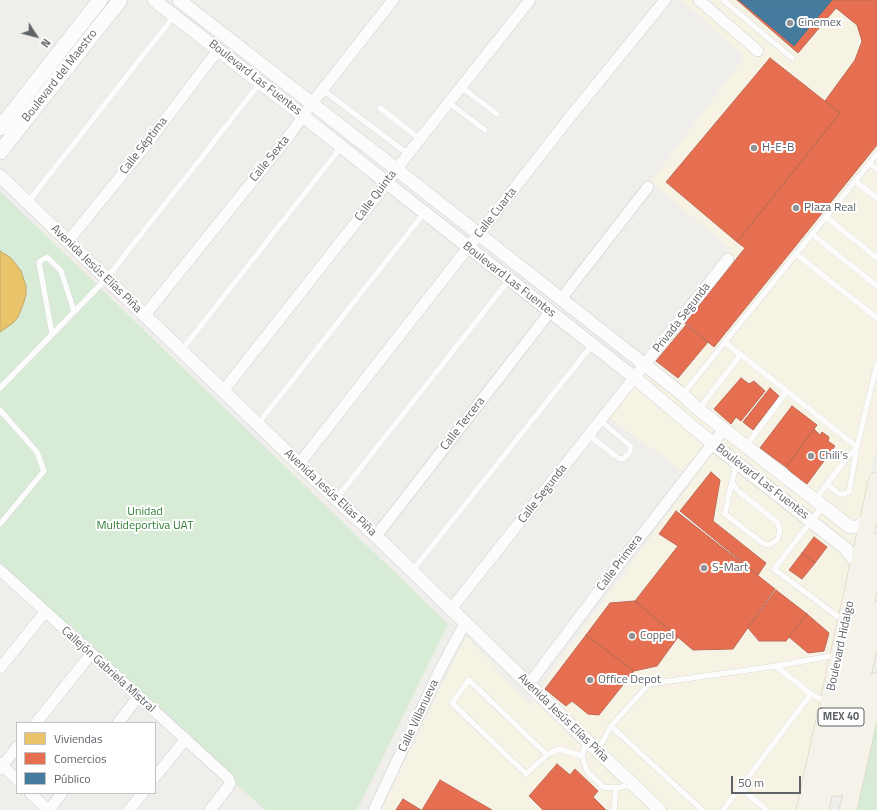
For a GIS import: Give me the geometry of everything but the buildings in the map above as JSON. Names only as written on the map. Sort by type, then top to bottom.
[{"type":"main road","name":"Boulevard del Maestro","points":[[0,128],[100,0]]},
{"type":"main road","name":"Boulevard del Maestro","points":[[0,152],[120,0]]},
{"type":"main road","name":"Boulevard Hidalgo","points":[[820,810],[865,619],[859,565],[877,482]]},
{"type":"main road","name":"Boulevard Hidalgo","points":[[832,810],[877,542]]},
{"type":"main road","name":"Boulevard Hidalgo","points":[[805,810],[839,655],[865,619]]},
{"type":"main road","points":[[848,810],[874,708],[877,681]]},
{"type":"street","name":"Boulevard Las Fuentes","points":[[154,0],[635,378],[713,444],[845,548],[859,565]]},
{"type":"street","name":"Boulevard Las Fuentes","points":[[179,0],[479,234],[683,395],[698,409],[850,527],[857,527],[869,520]]},
{"type":"street","name":"Calle Sexta","points":[[144,316],[292,132],[312,103],[393,0]]},
{"type":"street","name":"Calle Quinta","points":[[223,392],[387,183],[396,169],[530,0]]},
{"type":"street","name":"Calle Cuarta","points":[[299,464],[570,117],[665,0]]},
{"type":"street","points":[[698,0],[758,51]]},
{"type":"street","name":"Calle Séptima","points":[[68,241],[143,149],[218,50]]},
{"type":"street","name":"Avenida Jesús Elías Piña","points":[[0,176],[257,425],[376,536],[597,751],[660,810]]},
{"type":"street","points":[[561,299],[648,187]]},
{"type":"street","name":"Privada Segunda","points":[[635,378],[728,259]]},
{"type":"street","name":"Calle Tercera","points":[[376,536],[550,312]]},
{"type":"street","name":"Calle Segunda","points":[[451,609],[635,378]]},
{"type":"street","name":"Calle Primera","points":[[529,684],[724,428]]},
{"type":"street","points":[[752,475],[764,460]]},
{"type":"street","name":"Callejón Gabriela Mistral","points":[[0,570],[228,778],[230,783],[228,787],[210,810]]},
{"type":"street","points":[[0,668],[45,612]]},
{"type":"street","name":"Calle Villanueva","points":[[374,810],[439,672],[465,623]]},
{"type":"street","points":[[37,722],[91,654]]},
{"type":"street","points":[[119,722],[138,697]]},
{"type":"street","points":[[156,776],[186,739]]},
{"type":"street","points":[[16,748],[1,766],[16,779]]},
{"type":"street","points":[[31,794],[48,810],[61,794]]},
{"type":"street","points":[[129,810],[142,794]]},
{"type":"lane","points":[[723,0],[792,58]]},
{"type":"lane","points":[[28,202],[174,16]]},
{"type":"lane","points":[[0,388],[106,279],[260,83]]},
{"type":"lane","points":[[461,87],[497,114]]},
{"type":"lane","points":[[323,90],[408,154]]},
{"type":"lane","points":[[449,103],[484,130]]},
{"type":"lane","points":[[380,108],[420,139]]},
{"type":"lane","points":[[181,350],[341,146]]},
{"type":"lane","points":[[683,395],[877,154]]},
{"type":"lane","points":[[869,163],[877,169]]},
{"type":"lane","points":[[855,181],[877,198]]},
{"type":"lane","points":[[257,425],[424,212]]},
{"type":"lane","points":[[826,217],[877,258]]},
{"type":"lane","points":[[812,234],[877,286]]},
{"type":"lane","points":[[796,254],[877,318]]},
{"type":"lane","points":[[52,334],[39,262],[47,257],[61,272],[74,311]]},
{"type":"lane","points":[[336,499],[510,280]]},
{"type":"lane","points":[[725,342],[857,447]]},
{"type":"lane","points":[[412,572],[592,345]]},
{"type":"lane","points":[[698,409],[740,354]]},
{"type":"lane","points":[[827,484],[839,494],[849,492],[857,447],[876,379],[877,364]]},
{"type":"lane","points":[[746,446],[787,391]]},
{"type":"lane","points":[[0,410],[37,452],[44,471],[0,524]]},
{"type":"lane","points":[[590,435],[620,459],[624,458],[630,452],[631,447],[601,421]]},
{"type":"lane","points":[[857,447],[827,484],[812,522],[774,569],[865,619]]},
{"type":"lane","points":[[732,482],[738,491],[777,522],[780,530],[778,540],[770,545],[764,544],[725,514],[732,482],[735,470],[734,461]]},
{"type":"lane","points":[[597,751],[611,726],[649,684],[776,666],[839,655]]},
{"type":"lane","points":[[776,666],[811,694],[829,704]]},
{"type":"lane","points":[[548,755],[469,680],[452,703],[526,774],[548,755],[559,749],[582,756]]},
{"type":"lane","points":[[723,810],[811,694]]},
{"type":"lane","points":[[611,726],[702,810]]},
{"type":"lane","points":[[586,740],[582,756],[586,771],[603,787],[616,788],[633,784]]},
{"type":"lane","points":[[614,810],[616,788]]},
{"type":"lane","points":[[740,788],[767,810]]},
{"type":"shaded area","points":[[682,0],[877,0],[877,443],[798,810],[381,810],[466,637],[531,706],[543,683],[694,479],[610,418],[644,357],[731,249],[651,182],[745,57]]},
{"type":"green space","name":"Unidad Multideportiva UAT","points":[[0,191],[448,624],[357,810],[265,810],[0,571]]},
{"type":"green space","points":[[877,715],[877,810],[856,810]]},
{"type":"place","name":"Cinemex","points":[[790,23]]},
{"type":"place","name":"H-E-B","points":[[754,148]]},
{"type":"place","name":"Plaza Real","points":[[796,208]]},
{"type":"place","name":"Chili's","points":[[811,456]]},
{"type":"place","name":"S-Mart","points":[[704,568]]},
{"type":"place","name":"Coppel","points":[[632,636]]},
{"type":"place","name":"Office Depot","points":[[590,680]]}]
